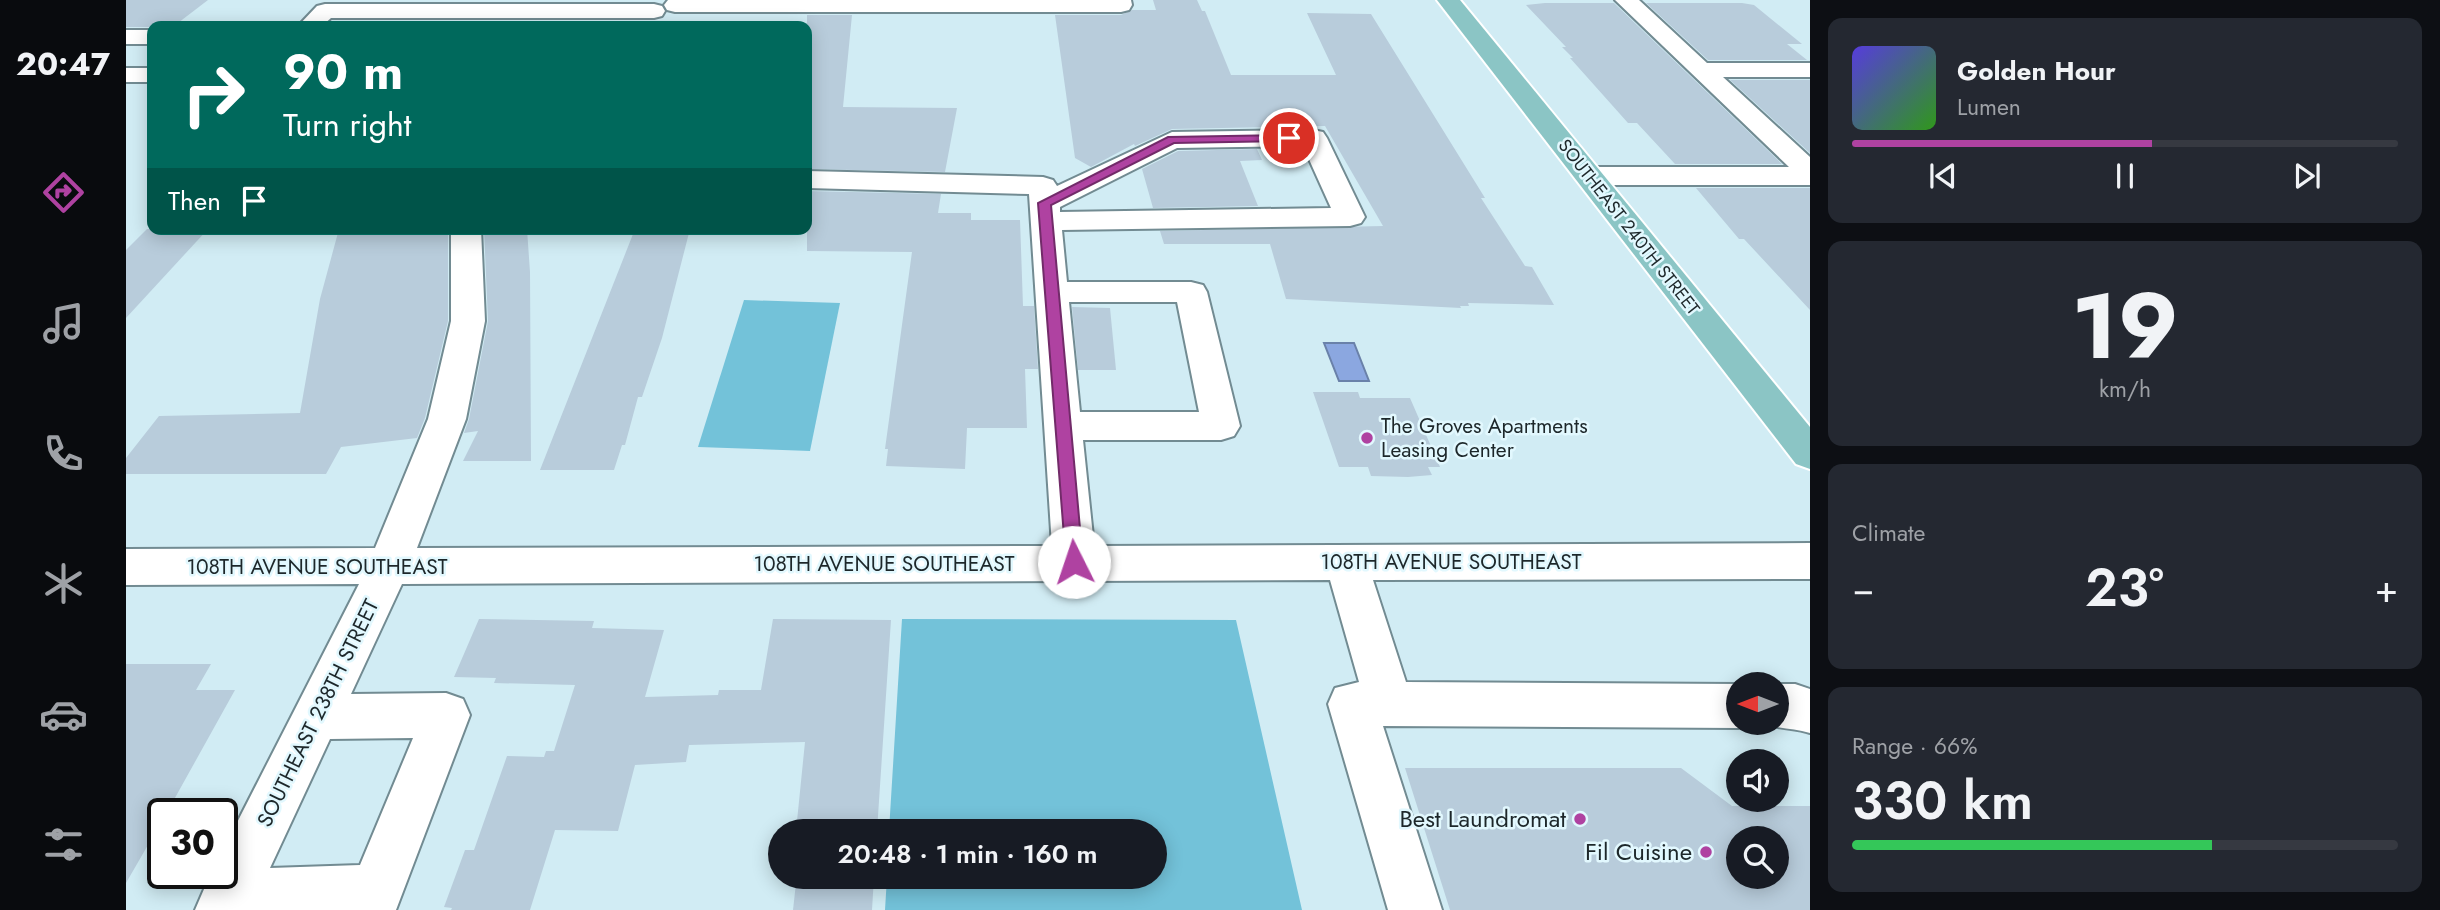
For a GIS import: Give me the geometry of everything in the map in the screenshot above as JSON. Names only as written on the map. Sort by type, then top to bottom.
[{"type":"main road","name":"SOUTHEAST 240TH STREET","points":[[1448,0],[1810,454]]},
{"type":"street","points":[[314,21],[325,11],[673,5],[1121,5],[1120,0]]},
{"type":"street","points":[[1626,0],[1805,168]]},
{"type":"street","points":[[623,21],[673,5]]},
{"type":"street","points":[[126,37],[147,37]]},
{"type":"street","points":[[1700,70],[1810,70]]},
{"type":"street","points":[[126,75],[147,75]]},
{"type":"street","points":[[812,179],[1045,203],[1350,217],[1312,138],[1172,140],[1045,203]]},
{"type":"street","points":[[1582,167],[1805,168]]},
{"type":"street","points":[[1045,203],[1074,562]]},
{"type":"street","name":"SOUTHEAST 238TH STREET","points":[[225,904],[389,568],[447,419],[468,321],[466,235]]},
{"type":"street","points":[[1052,292],[1191,292],[1221,426],[1063,426]]},
{"type":"street","name":"108TH AVENUE SOUTHEAST","points":[[126,568],[1810,561]]},
{"type":"street","points":[[1346,562],[1389,704]]},
{"type":"street","points":[[1415,910],[1352,704],[1726,706]]},
{"type":"street","points":[[1789,706],[1810,710]]},
{"type":"street","points":[[225,904],[376,892],[446,715],[316,717]]},
{"type":"shaded area","points":[[744,300],[840,303],[810,451],[698,447]]},
{"type":"shaded area","points":[[1324,343],[1354,343],[1369,381],[1339,381]]},
{"type":"shaded area","points":[[902,619],[1236,620],[1302,910],[885,910],[886,889],[1167,889],[1167,819],[890,819]]},
{"type":"building","points":[[126,0],[208,0],[181,21],[147,21],[147,27],[126,27]]},
{"type":"building","points":[[1153,0],[1197,0],[1202,11],[1205,11],[1231,75],[1336,75],[1307,13],[1371,14],[1485,198],[1481,198],[1525,266],[1532,267],[1554,305],[1468,303],[1469,306],[1460,306],[1461,308],[1286,299],[1270,244],[1164,244],[1160,231],[1383,226],[1325,126],[1172,129],[1135,146],[1134,144],[1091,167],[1075,158],[1055,15],[1121,15],[1132,10],[1156,10]]},
{"type":"building","points":[[1614,3],[1782,164],[1675,164],[1637,123],[1628,123],[1562,47],[1566,47],[1526,5]]},
{"type":"building","points":[[1646,3],[1754,5],[1802,44],[1787,44],[1807,60],[1708,60]]},
{"type":"building","points":[[807,15],[852,15],[843,107],[957,108],[945,172],[812,169],[812,21],[807,21]]},
{"type":"building","points":[[1730,80],[1810,80],[1810,153]]},
{"type":"building","points":[[1257,149],[1262,160],[1240,161],[1258,206],[1153,208],[1142,169],[1178,151]]},
{"type":"building","points":[[1696,188],[1810,188],[1810,310],[1744,239],[1739,239]]},
{"type":"building","points":[[812,191],[941,194],[938,213],[971,213],[971,220],[1020,220],[1023,306],[1034,306],[1038,369],[1025,369],[1027,428],[967,428],[965,469],[886,466],[888,449],[885,449],[912,252],[807,251],[807,235],[812,235]]},
{"type":"building","points":[[147,229],[147,235],[202,235],[126,318],[126,250]]},
{"type":"building","points":[[337,235],[448,235],[448,321],[425,418],[417,438],[341,447],[326,474],[126,474],[126,458],[159,416],[300,413],[320,299]]},
{"type":"building","points":[[484,235],[527,235],[531,461],[463,461],[478,431],[464,433],[488,321]]},
{"type":"building","points":[[633,235],[688,235],[662,338],[642,397],[638,397],[625,445],[622,445],[614,470],[540,470]]},
{"type":"building","points":[[1072,307],[1110,308],[1116,370],[1078,370]]},
{"type":"building","name":"The Groves Apartments Leasing Center","points":[[1313,392],[1358,392],[1360,398],[1410,398],[1440,467],[1428,467],[1432,475],[1408,477],[1371,476],[1368,467],[1339,467]]},
{"type":"building","points":[[479,619],[594,621],[592,628],[664,630],[645,697],[718,695],[719,690],[761,690],[773,619],[891,620],[878,819],[797,819],[805,742],[689,745],[686,762],[635,765],[618,831],[555,830],[530,910],[451,910],[452,908],[444,907],[465,850],[474,850],[507,756],[544,757],[546,751],[554,751],[575,685],[494,683],[496,678],[454,677]]},
{"type":"building","points":[[126,664],[211,664],[196,690],[235,690],[175,798],[147,798],[147,847],[126,883]]},
{"type":"building","points":[[1405,768],[1681,768],[1726,802],[1726,812],[1789,812],[1789,806],[1810,806],[1810,910],[1450,910]]},
{"type":"building","points":[[795,889],[873,889],[872,910],[793,910]]},
{"type":"place","name":"The Groves Apartments Leasing Center","points":[[1367,438]]},
{"type":"place","name":"Best Laundromat","points":[[1580,819]]},
{"type":"place","name":"Fil Cuisine","points":[[1706,852]]},
{"type":"route","points":[[1074,562],[1045,203],[1172,140],[1289,138]]}]
